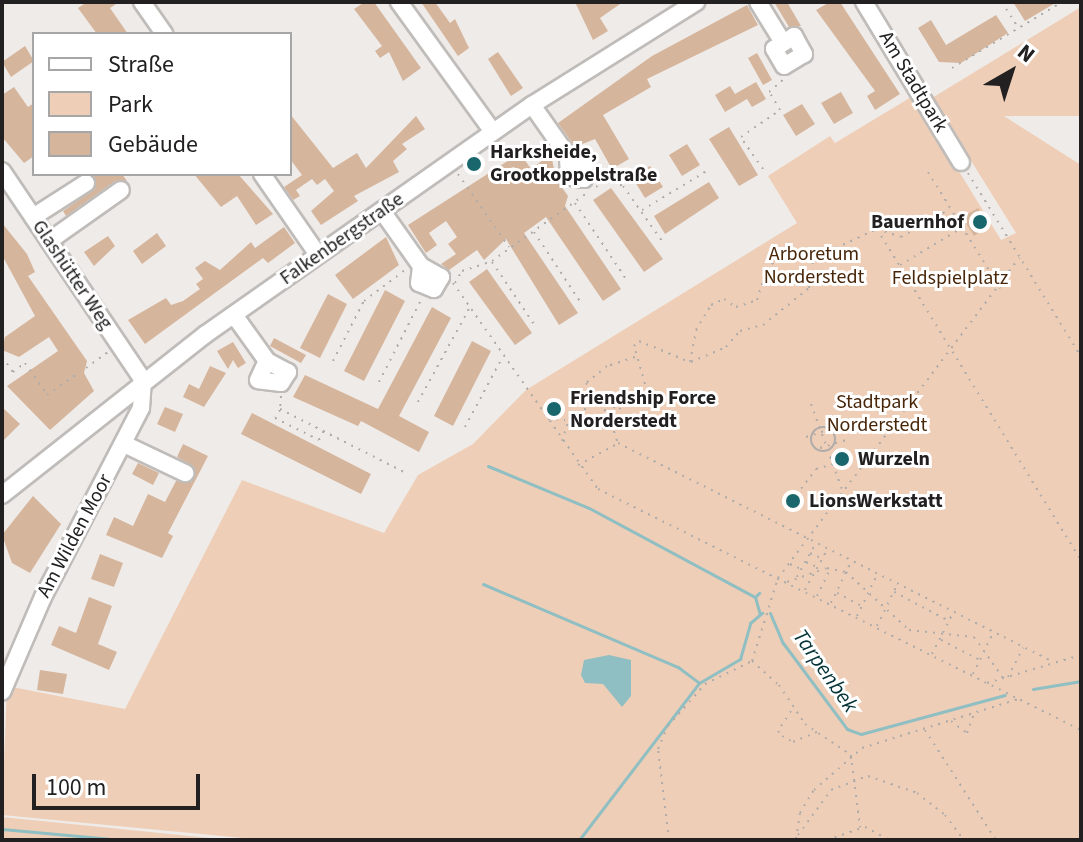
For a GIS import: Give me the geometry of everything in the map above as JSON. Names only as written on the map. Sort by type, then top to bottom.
[{"type":"street","points":[[142,2],[163,32]]},
{"type":"street","points":[[399,2],[493,132]]},
{"type":"street","name":"Falkenbergstraße","points":[[2,495],[143,380],[318,255],[532,105],[696,2]]},
{"type":"street","points":[[758,2],[782,41],[794,36],[804,54],[784,66]]},
{"type":"street","name":"Am Stadtpark","points":[[864,2],[961,162]]},
{"type":"street","points":[[532,105],[568,156]]},
{"type":"street","name":"Glashütter Weg","points":[[2,171],[143,380]]},
{"type":"street","points":[[263,176],[318,255]]},
{"type":"street","points":[[33,217],[86,183]]},
{"type":"street","points":[[49,241],[121,190]]},
{"type":"street","points":[[382,211],[419,263],[448,280],[426,289],[419,283],[419,263]]},
{"type":"street","points":[[234,315],[267,361],[288,372],[276,385]]},
{"type":"street","name":"Am Wilden Moor","points":[[2,692],[43,597],[141,408],[143,380]]},
{"type":"street","points":[[124,444],[185,473]]},
{"type":"path","points":[[1002,2],[1019,29]]},
{"type":"path","points":[[952,68],[1062,2]]},
{"type":"path","points":[[763,169],[741,137],[780,110],[769,92],[785,81],[784,66]]},
{"type":"path","points":[[961,162],[1081,357]]},
{"type":"path","points":[[450,163],[509,248]]},
{"type":"path","points":[[641,211],[710,169]]},
{"type":"path","points":[[928,172],[999,287]]},
{"type":"path","points":[[664,244],[623,186],[605,181],[492,261],[476,262],[448,280],[598,489],[1081,730]]},
{"type":"path","points":[[574,202],[626,279]]},
{"type":"path","points":[[690,362],[696,330],[711,305],[724,299],[736,307],[757,300],[766,270],[780,256],[814,258],[877,229],[901,237],[950,209]]},
{"type":"path","points":[[899,266],[962,227]]},
{"type":"path","points":[[877,229],[1081,560]]},
{"type":"path","points":[[534,231],[579,300]]},
{"type":"path","points":[[546,419],[566,420],[598,402],[619,409],[638,397],[645,384],[634,346],[648,342],[690,362],[726,347],[740,331],[763,325],[809,288],[814,258]]},
{"type":"path","points":[[669,840],[658,749],[668,726],[705,684],[752,661],[778,578],[1019,258]]},
{"type":"path","points":[[492,261],[536,327]]},
{"type":"path","points":[[333,361],[364,301],[419,263]]},
{"type":"path","points":[[379,382],[426,289]]},
{"type":"path","points":[[418,402],[469,309]]},
{"type":"path","points":[[86,368],[119,345]]},
{"type":"path","points":[[465,427],[502,356]]},
{"type":"path","points":[[2,357],[13,372],[25,363],[47,395],[79,373]]},
{"type":"path","points":[[635,357],[607,366],[586,383],[618,443],[1053,662]]},
{"type":"path","points":[[276,385],[280,409],[275,418],[319,440],[324,431]]},
{"type":"path","points":[[811,404],[843,490]]},
{"type":"path","points":[[280,409],[406,473]]},
{"type":"path","points":[[562,442],[566,420]]},
{"type":"path","points":[[818,424],[829,430],[834,441],[829,453]]},
{"type":"path","points":[[812,437],[818,424]]},
{"type":"path","points":[[806,437],[823,437],[829,430]]},
{"type":"path","points":[[812,437],[819,449],[829,453]]},
{"type":"path","points":[[819,449],[825,442],[849,439]]},
{"type":"path","points":[[578,465],[618,443]]},
{"type":"path","points":[[796,495],[816,469],[833,464]]},
{"type":"path","points":[[797,578],[816,542]]},
{"type":"path","points":[[805,591],[828,548]]},
{"type":"path","points":[[810,553],[822,559]]},
{"type":"path","points":[[797,554],[816,569]]},
{"type":"path","points":[[830,604],[852,561]]},
{"type":"path","points":[[789,563],[801,569]]},
{"type":"path","points":[[787,582],[816,569],[831,568],[846,572],[909,630],[974,637],[1006,678]]},
{"type":"path","points":[[816,597],[831,568]]},
{"type":"path","points":[[856,617],[878,573]]},
{"type":"path","points":[[876,628],[898,584]]},
{"type":"path","points":[[894,592],[949,621]]},
{"type":"path","points":[[836,593],[862,606]]},
{"type":"path","points":[[931,656],[954,612]]},
{"type":"path","points":[[971,676],[993,632]]},
{"type":"path","points":[[940,639],[980,660]]},
{"type":"path","points":[[1006,678],[1023,647]]},
{"type":"path","points":[[986,683],[1081,655]]},
{"type":"path","points":[[752,661],[779,685],[792,710],[851,755],[860,827]]},
{"type":"path","points":[[796,839],[809,797],[851,755],[1019,699]]},
{"type":"path","points":[[792,710],[778,731],[787,740],[820,731]]},
{"type":"path","points":[[951,720],[955,730],[967,733],[976,724],[973,713]]},
{"type":"path","points":[[924,729],[996,840]]},
{"type":"path","points":[[796,839],[822,799],[854,778],[880,778],[917,793],[964,840]]},
{"type":"path","points":[[827,840],[860,827],[889,840]]},
{"type":"green space","points":[[1081,7],[1081,116],[1004,116],[1081,165],[1081,840],[263,840],[2,815],[7,686],[125,709],[242,480],[384,533],[418,475],[473,444],[526,390],[797,223],[768,176],[830,136],[835,143],[913,96],[1001,240],[1016,233],[932,98]]},
{"type":"green space","points":[[2,817],[200,837],[237,840],[2,840]]},
{"type":"water","points":[[609,655],[631,660],[631,696],[622,707],[603,684],[585,683],[581,675],[584,660]]},
{"type":"building","points":[[87,2],[119,2],[110,8],[127,32],[96,32],[78,8]]},
{"type":"building","points":[[365,2],[374,2],[421,68],[403,81],[389,52],[380,58],[375,51],[382,46],[354,9]]},
{"type":"building","points":[[421,2],[435,2],[450,23],[455,19],[469,48],[458,56]]},
{"type":"building","points":[[575,2],[623,2],[600,18],[608,31],[593,40]]},
{"type":"building","points":[[774,2],[787,2],[801,26],[789,27]]},
{"type":"building","points":[[830,2],[840,2],[900,94],[875,110],[867,96],[875,91],[816,10]]},
{"type":"building","points":[[1013,2],[1057,2],[1025,21]]},
{"type":"building","points":[[747,5],[758,25],[647,79],[651,87],[603,115],[629,159],[612,169],[595,139],[575,147],[558,123],[652,56]]},
{"type":"building","points":[[996,15],[1008,33],[961,63],[939,62],[918,28],[931,20],[946,45]]},
{"type":"building","points":[[25,46],[32,58],[32,62],[11,77],[2,62]]},
{"type":"building","points":[[498,52],[523,88],[511,96],[488,59]]},
{"type":"building","points":[[757,53],[772,80],[763,85],[748,58]]},
{"type":"building","points":[[756,82],[766,99],[752,107],[747,99],[725,112],[715,95],[730,86],[735,94]]},
{"type":"building","points":[[14,87],[28,107],[32,104],[32,157],[24,163],[2,137],[2,95]]},
{"type":"building","points":[[841,92],[853,113],[834,124],[821,103]]},
{"type":"building","points":[[802,104],[815,124],[796,136],[783,115]]},
{"type":"building","points":[[416,116],[425,129],[402,144],[407,149],[393,161],[399,172],[354,196],[358,201],[321,225],[311,211],[334,191],[325,179],[317,185],[312,179],[296,190],[300,196],[293,200],[284,187],[302,175],[292,162],[292,117],[333,168],[357,153],[366,168]]},
{"type":"building","points":[[729,127],[758,175],[739,186],[709,139]]},
{"type":"building","points":[[687,144],[700,165],[682,176],[669,155]]},
{"type":"building","points":[[520,153],[531,169],[551,154],[556,179],[568,196],[565,206],[621,289],[603,301],[546,217],[524,233],[578,313],[559,325],[506,239],[484,260],[477,250],[449,270],[441,264],[456,254],[448,244],[457,237],[446,221],[429,233],[437,245],[426,253],[408,225]]},
{"type":"building","points":[[650,166],[663,187],[645,198],[632,177]]},
{"type":"building","points":[[92,176],[123,176],[127,181],[115,181],[66,216],[63,211],[95,189]]},
{"type":"building","points":[[196,176],[240,176],[273,214],[256,225],[237,196],[221,207]]},
{"type":"building","points":[[709,182],[719,198],[665,234],[654,216]]},
{"type":"building","points":[[611,188],[663,259],[644,272],[593,200]]},
{"type":"building","name":"Bauernhof","points":[[978,208],[989,226],[974,236],[962,217]]},
{"type":"building","points":[[2,223],[27,254],[35,272],[28,276],[87,361],[84,373],[94,391],[50,430],[7,386],[58,351],[49,337],[19,357],[2,350],[5,337],[35,316],[2,255]]},
{"type":"building","points":[[284,227],[295,243],[268,263],[263,258],[145,344],[128,320],[166,298],[171,305],[183,301],[200,289],[196,284],[203,279],[195,268],[205,261],[220,270],[251,242],[255,248]]},
{"type":"building","points":[[157,233],[166,246],[142,264],[133,251]]},
{"type":"building","points":[[108,236],[115,246],[94,266],[84,252]]},
{"type":"building","points":[[386,237],[399,265],[353,299],[335,275]]},
{"type":"building","points":[[487,269],[532,333],[515,345],[469,282]]},
{"type":"building","points":[[385,290],[405,301],[364,381],[344,371]]},
{"type":"building","points":[[328,294],[347,304],[320,358],[300,348]]},
{"type":"building","points":[[432,307],[451,318],[399,416],[429,432],[419,452],[361,421],[358,426],[293,397],[305,375],[378,409]]},
{"type":"building","points":[[274,338],[306,355],[301,363],[270,346]]},
{"type":"building","points":[[472,341],[491,351],[453,426],[434,416]]},
{"type":"building","points":[[233,342],[246,363],[238,368],[233,360],[228,369],[217,351]]},
{"type":"building","points":[[210,366],[226,373],[204,407],[183,397],[189,384],[199,389]]},
{"type":"building","points":[[2,407],[20,424],[2,442]]},
{"type":"building","points":[[165,407],[183,414],[175,432],[157,424]]},
{"type":"building","points":[[252,413],[371,474],[361,494],[241,434]]},
{"type":"building","points":[[183,444],[208,456],[168,533],[173,536],[162,558],[106,535],[114,517],[133,526],[148,494],[165,502],[176,481],[192,482],[194,467],[177,457]]},
{"type":"building","points":[[138,463],[159,473],[153,485],[132,474]]},
{"type":"building","points":[[33,496],[61,524],[30,573],[12,563],[2,535]]},
{"type":"building","points":[[100,554],[123,563],[114,587],[91,579]]},
{"type":"building","points":[[89,597],[112,606],[98,644],[117,652],[109,670],[51,645],[59,626],[76,633]]},
{"type":"building","points":[[40,670],[67,674],[63,694],[37,690]]},
{"type":"waterway","points":[[488,466],[589,508],[755,597],[759,593]]},
{"type":"waterway","points":[[483,584],[678,667],[699,683]]},
{"type":"waterway","points":[[755,597],[760,614]]},
{"type":"waterway","name":"Tarpenbek","points":[[579,840],[699,683],[740,659],[750,623],[762,613]]},
{"type":"waterway","name":"Tarpenbek","points":[[770,613],[783,643],[847,729],[861,734],[1005,695]]},
{"type":"waterway","name":"Tarpenbek","points":[[1033,689],[1081,681]]},
{"type":"waterway","name":"Tarpenbek","points":[[2,829],[122,840]]},
{"type":"place","name":"Harksheide, Grootkoppelstraße","points":[[474,164]]},
{"type":"place","name":"Bauernhof","points":[[980,222]]},
{"type":"place","name":"Friendship Force Norderstedt","points":[[554,409]]},
{"type":"place","name":"Wurzeln","points":[[842,459]]},
{"type":"place","name":"LionsWerkstatt","points":[[793,501]]},
{"type":"park label","name":"Arboretum Norderstedt","points":[[814,266]]},
{"type":"park label","name":"Feldspielplatz","points":[[950,278]]},
{"type":"park label","name":"Stadtpark Norderstedt","points":[[877,414]]}]
